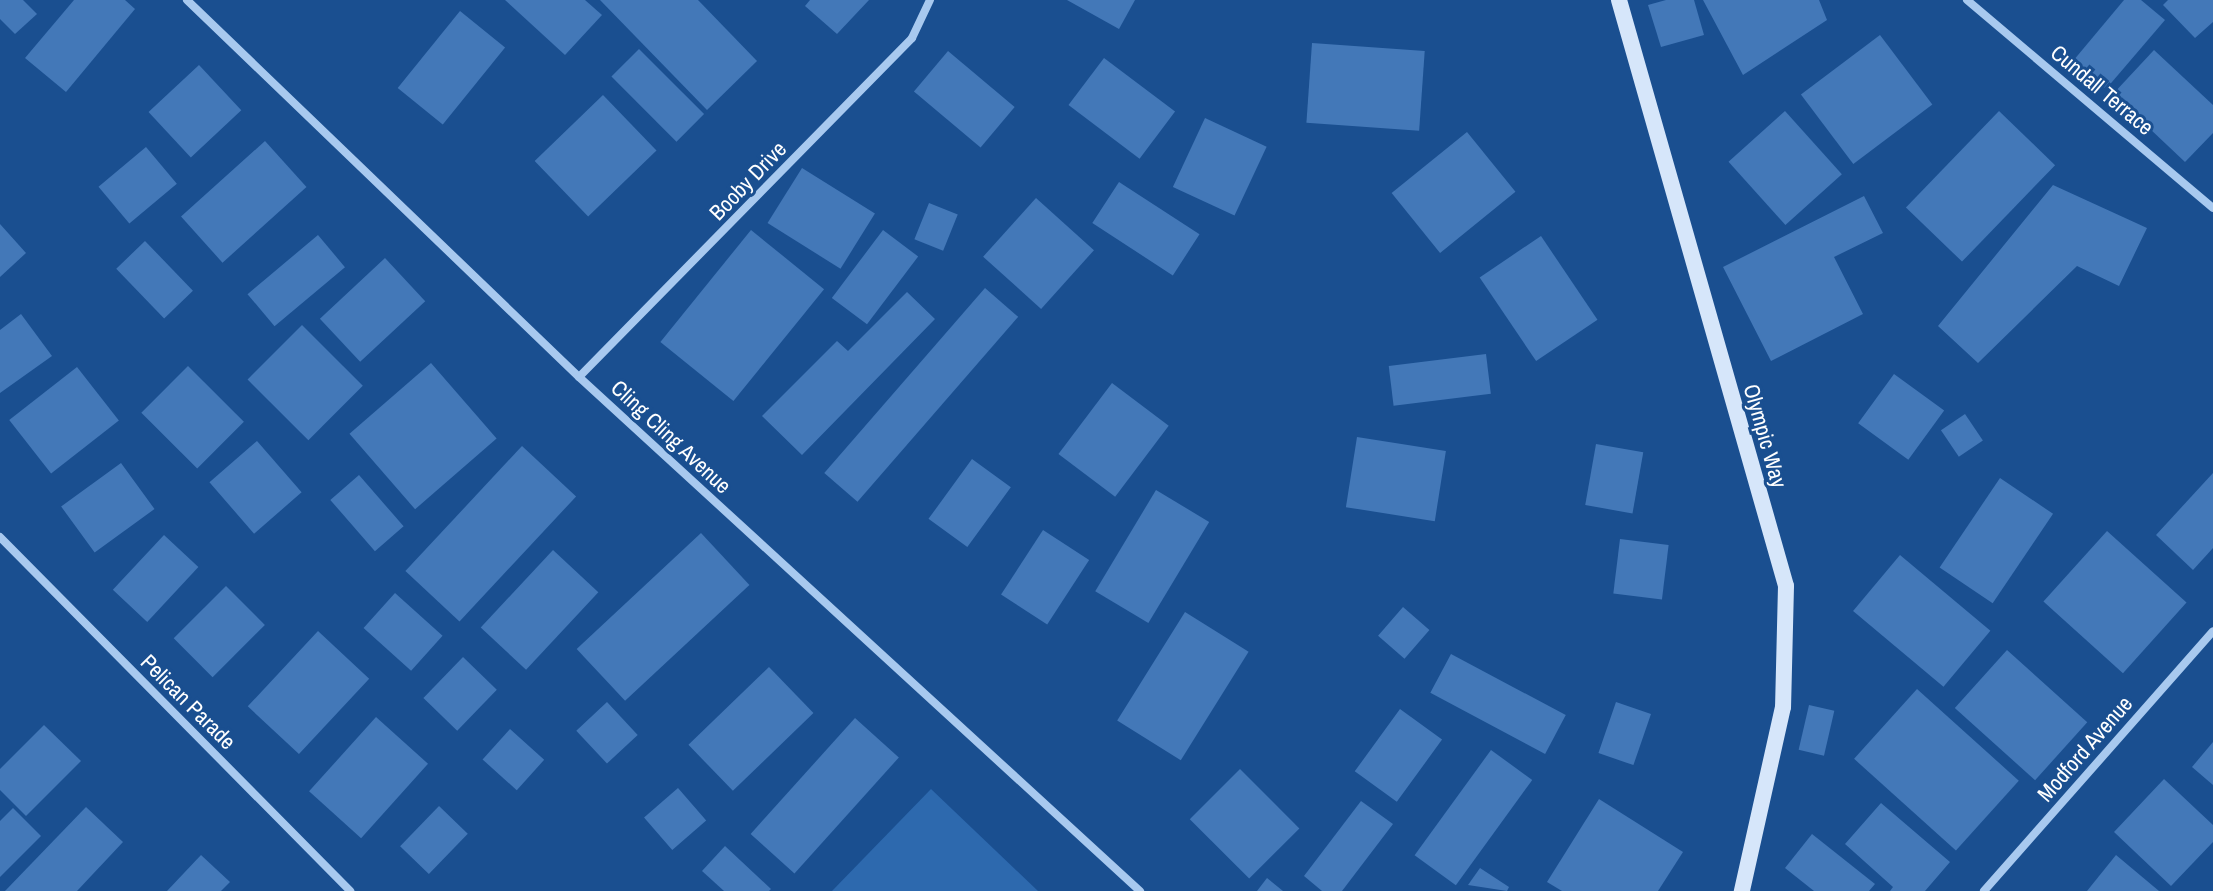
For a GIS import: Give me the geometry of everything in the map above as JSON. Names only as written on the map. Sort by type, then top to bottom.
[{"type":"street","name":"Cling Cling Avenue","points":[[187,0],[579,377],[1140,891]]},
{"type":"street","name":"Booby Drive","points":[[579,377],[912,38],[930,0]]},
{"type":"street","name":"Olympic Way","points":[[1619,0],[1786,586],[1783,707],[1742,891]]},
{"type":"street","name":"Cundall Terrace","points":[[1967,0],[2213,208]]},
{"type":"street","name":"Pelican Parade","points":[[0,537],[350,891]]},
{"type":"street","name":"Modford Avenue","points":[[1984,891],[2213,631]]},
{"type":"shaded area","points":[[931,789],[1038,891],[832,891]]},
{"type":"building","points":[[0,0],[23,0],[37,14],[15,34],[0,19]]},
{"type":"building","points":[[74,0],[125,0],[135,9],[66,92],[25,58]]},
{"type":"building","points":[[505,0],[585,0],[602,15],[565,55]]},
{"type":"building","points":[[600,0],[698,0],[757,61],[707,110]]},
{"type":"building","points":[[810,0],[869,0],[837,34],[805,6]]},
{"type":"building","points":[[1067,0],[1135,0],[1119,29]]},
{"type":"building","points":[[1666,0],[1694,0],[1704,35],[1661,47],[1648,5]]},
{"type":"building","points":[[1703,0],[1819,0],[1827,20],[1743,75]]},
{"type":"building","points":[[2124,0],[2141,0],[2165,20],[2106,89],[2073,61]]},
{"type":"building","points":[[2168,0],[2213,0],[2213,22],[2195,38],[2163,5]]},
{"type":"building","points":[[460,11],[505,48],[443,124],[398,88]]},
{"type":"building","points":[[1880,35],[1932,104],[1853,164],[1801,95]]},
{"type":"building","points":[[1312,43],[1425,51],[1419,131],[1306,123]]},
{"type":"building","points":[[639,49],[704,114],[676,142],[611,77]]},
{"type":"building","points":[[2154,50],[2213,105],[2213,133],[2185,162],[2113,94]]},
{"type":"building","points":[[948,51],[1015,107],[981,148],[914,92]]},
{"type":"building","points":[[1104,58],[1175,112],[1140,159],[1068,105]]},
{"type":"building","points":[[199,65],[241,110],[191,157],[149,112]]},
{"type":"building","points":[[603,95],[656,150],[588,216],[535,161]]},
{"type":"building","points":[[1785,111],[1842,174],[1785,225],[1729,162]]},
{"type":"building","points":[[1999,111],[2055,165],[1962,262],[1906,207]]},
{"type":"building","points":[[1205,118],[1267,147],[1235,216],[1173,187]]},
{"type":"building","points":[[1467,132],[1515,192],[1440,253],[1392,193]]},
{"type":"building","points":[[265,141],[306,187],[223,263],[181,217]]},
{"type":"building","points":[[146,147],[177,184],[129,224],[99,187]]},
{"type":"building","points":[[802,168],[875,214],[840,269],[768,223]]},
{"type":"building","points":[[1119,182],[1200,234],[1173,275],[1092,223]]},
{"type":"building","points":[[2053,185],[2147,228],[2119,286],[2077,266],[1978,363],[1938,326]]},
{"type":"building","points":[[1864,196],[1883,233],[1834,257],[1863,314],[1771,361],[1723,267]]},
{"type":"building","points":[[1036,198],[1094,250],[1041,309],[983,257]]},
{"type":"building","points":[[929,203],[958,215],[943,251],[914,239]]},
{"type":"building","points":[[0,224],[26,253],[0,277]]},
{"type":"building","points":[[751,230],[824,289],[733,401],[660,342]]},
{"type":"building","points":[[883,230],[918,256],[867,324],[832,298]]},
{"type":"building","points":[[318,235],[345,267],[275,326],[248,294]]},
{"type":"building","points":[[1541,236],[1597,320],[1536,361],[1480,277]]},
{"type":"building","points":[[145,241],[193,291],[164,318],[116,269]]},
{"type":"building","points":[[385,258],[425,301],[360,362],[320,319]]},
{"type":"building","points":[[985,288],[1018,317],[857,502],[824,473]]},
{"type":"building","points":[[907,292],[935,319],[802,455],[762,416],[837,341],[848,351]]},
{"type":"building","points":[[21,314],[52,356],[0,393],[0,330]]},
{"type":"building","points":[[302,325],[363,386],[308,440],[248,379]]},
{"type":"building","points":[[1486,354],[1491,394],[1394,406],[1389,366]]},
{"type":"building","points":[[431,363],[497,438],[415,509],[349,434]]},
{"type":"building","points":[[188,366],[244,422],[197,469],[141,413]]},
{"type":"building","points":[[77,367],[119,421],[51,474],[9,420]]},
{"type":"building","points":[[1894,374],[1944,410],[1908,460],[1858,423]]},
{"type":"building","points":[[1112,383],[1169,426],[1115,497],[1058,454]]},
{"type":"building","points":[[1965,414],[1983,441],[1959,457],[1941,430]]},
{"type":"building","points":[[1357,437],[1446,451],[1435,521],[1346,507]]},
{"type":"building","points":[[257,441],[302,492],[254,534],[209,482]]},
{"type":"building","points":[[1596,444],[1643,452],[1633,513],[1585,505]]},
{"type":"building","points":[[522,446],[576,496],[459,622],[405,571]]},
{"type":"building","points":[[972,459],[1011,487],[967,547],[929,519]]},
{"type":"building","points":[[121,463],[155,509],[95,553],[61,506]]},
{"type":"building","points":[[2213,473],[2213,548],[2193,570],[2156,535]]},
{"type":"building","points":[[359,475],[404,526],[375,551],[330,500]]},
{"type":"building","points":[[2000,478],[2053,514],[1993,603],[1940,568]]},
{"type":"building","points":[[1156,490],[1209,522],[1148,623],[1095,591]]},
{"type":"building","points":[[1043,530],[1089,560],[1047,625],[1001,595]]},
{"type":"building","points":[[2107,531],[2187,603],[2123,673],[2043,602]]},
{"type":"building","points":[[701,533],[749,585],[625,701],[577,649]]},
{"type":"building","points":[[164,535],[198,567],[147,622],[113,590]]},
{"type":"building","points":[[1620,539],[1669,545],[1662,600],[1613,594]]},
{"type":"building","points":[[553,550],[598,592],[526,670],[481,628]]},
{"type":"building","points":[[1900,555],[1990,631],[1943,687],[1853,611]]},
{"type":"building","points":[[226,586],[265,625],[213,677],[174,638]]},
{"type":"building","points":[[395,593],[443,636],[411,671],[364,628]]},
{"type":"building","points":[[1403,607],[1429,630],[1404,659],[1378,636]]},
{"type":"building","points":[[1185,612],[1249,652],[1181,760],[1117,721]]},
{"type":"building","points":[[318,631],[369,679],[299,754],[248,706]]},
{"type":"building","points":[[2007,650],[2087,722],[2035,780],[1955,708]]},
{"type":"building","points":[[1451,654],[1566,715],[1545,754],[1430,693]]},
{"type":"building","points":[[463,657],[497,690],[457,731],[423,698]]},
{"type":"building","points":[[769,667],[813,713],[733,791],[688,745]]},
{"type":"building","points":[[1917,689],[2019,781],[1956,851],[1854,759]]},
{"type":"building","points":[[607,702],[638,735],[607,764],[576,731]]},
{"type":"building","points":[[1616,702],[1651,714],[1633,765],[1598,753]]},
{"type":"building","points":[[1809,705],[1834,711],[1824,756],[1799,750]]},
{"type":"building","points":[[1400,709],[1442,740],[1397,802],[1355,771]]},
{"type":"building","points":[[376,717],[428,764],[361,838],[309,791]]},
{"type":"building","points":[[855,718],[899,757],[794,873],[751,834]]},
{"type":"building","points":[[44,725],[81,761],[26,816],[0,790],[0,769]]},
{"type":"building","points":[[510,729],[544,760],[517,790],[483,759]]},
{"type":"building","points":[[2213,742],[2213,785],[2192,767]]},
{"type":"building","points":[[1491,750],[1532,780],[1456,885],[1415,855]]},
{"type":"building","points":[[1240,769],[1299,828],[1249,879],[1190,819]]},
{"type":"building","points":[[2164,779],[2213,825],[2213,842],[2171,886],[2114,832]]},
{"type":"building","points":[[678,788],[706,820],[672,850],[644,818]]},
{"type":"building","points":[[1599,799],[1683,852],[1658,891],[1562,891],[1547,882]]},
{"type":"building","points":[[1361,801],[1393,824],[1342,891],[1322,891],[1304,876]]},
{"type":"building","points":[[1881,803],[1950,862],[1925,891],[1890,891],[1893,887],[1845,844]]},
{"type":"building","points":[[439,806],[468,834],[429,874],[400,846]]},
{"type":"building","points":[[86,807],[123,842],[77,891],[5,891]]},
{"type":"building","points":[[13,808],[41,836],[0,877],[0,821]]},
{"type":"building","points":[[1812,834],[1875,884],[1869,891],[1814,891],[1785,868]]},
{"type":"building","points":[[725,846],[771,889],[724,891],[702,871]]},
{"type":"building","points":[[201,855],[230,882],[221,891],[167,891]]},
{"type":"building","points":[[2116,855],[2159,891],[2087,891]]},
{"type":"building","points":[[1480,868],[1509,887],[1507,891],[1468,885]]},
{"type":"building","points":[[1267,878],[1283,891],[1257,891]]}]
